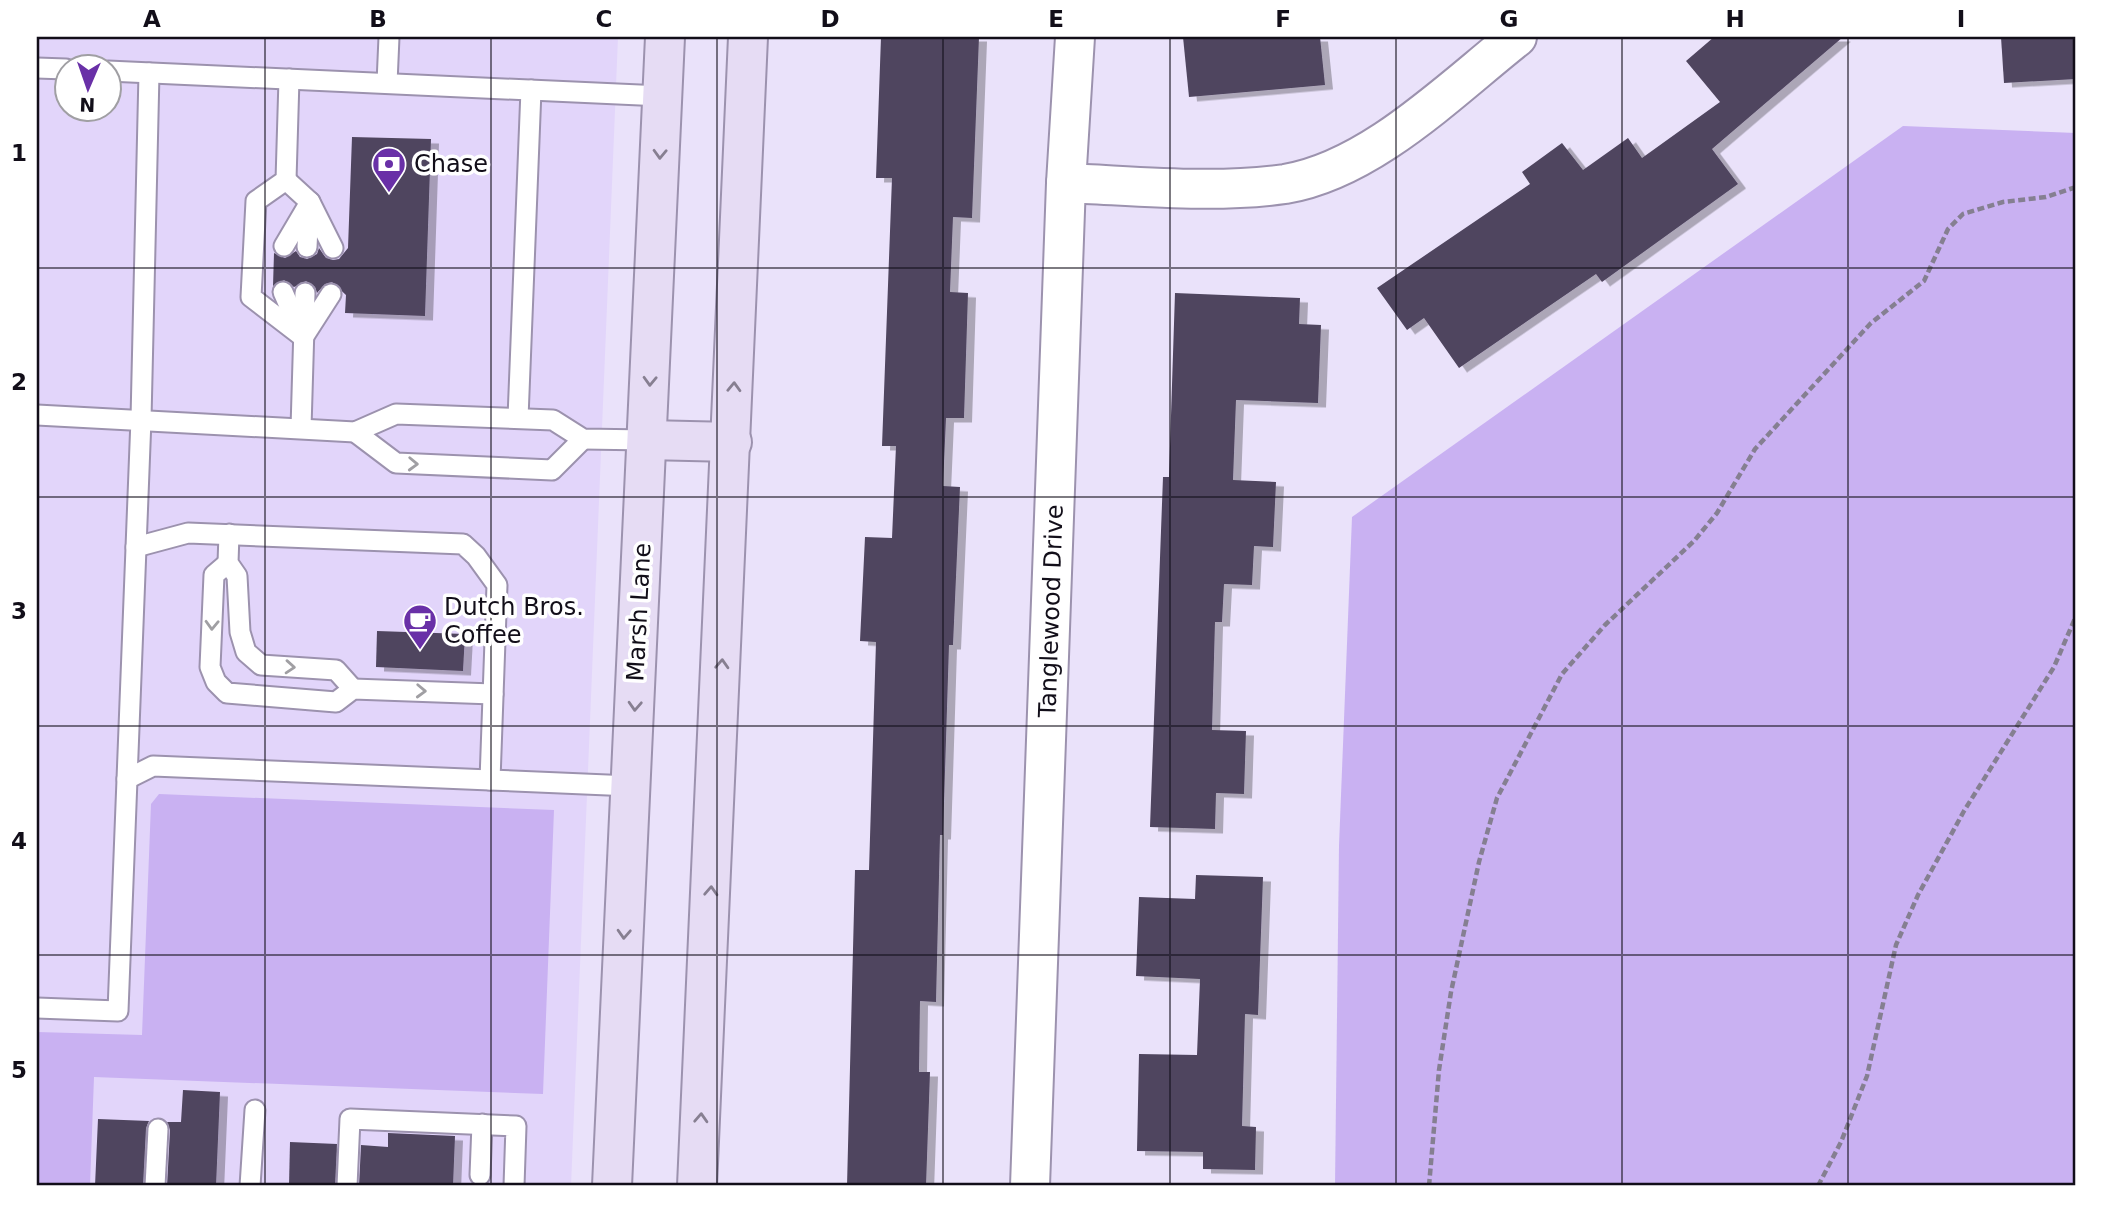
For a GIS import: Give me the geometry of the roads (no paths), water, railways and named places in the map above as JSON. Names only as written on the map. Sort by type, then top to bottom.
[{"type":"main road","name":"Marsh Lane","points":[[612,1186],[665,37]]},
{"type":"main road","points":[[698,1186],[748,37]]},
{"type":"main road","points":[[648,440],[732,442]]},
{"type":"street","name":"Tanglewood Drive","points":[[1030,1186],[1066,183],[1075,37]]},
{"type":"street","points":[[1066,183],[1215,188],[1287,183],[1340,166],[1385,142],[1517,37]]},
{"type":"lane","points":[[387,83],[388,37]]},
{"type":"lane","points":[[122,72],[662,96]]},
{"type":"lane","points":[[37,1008],[118,1011],[141,419],[149,73]]},
{"type":"lane","points":[[289,79],[286,180],[310,202],[333,248]]},
{"type":"lane","points":[[518,418],[531,90]]},
{"type":"lane","points":[[286,180],[256,201],[251,297],[303,337]]},
{"type":"lane","points":[[284,246],[310,202]]},
{"type":"lane","points":[[307,247],[310,202]]},
{"type":"lane","points":[[283,292],[303,337]]},
{"type":"lane","points":[[301,428],[305,293]]},
{"type":"lane","points":[[303,337],[331,294]]},
{"type":"lane","points":[[37,415],[355,432],[396,414],[518,418],[553,420],[583,439],[648,440]]},
{"type":"lane","points":[[355,432],[396,463],[552,470],[583,439]]},
{"type":"lane","points":[[136,547],[188,533],[463,544],[476,556],[496,584],[490,780]]},
{"type":"lane","points":[[229,534],[228,563],[237,576],[240,632],[246,652],[261,665],[336,670],[353,688]]},
{"type":"lane","points":[[228,563],[214,575],[211,667],[216,682],[227,693],[336,702],[353,688],[493,694]]},
{"type":"lane","points":[[127,779],[153,766],[631,786]]},
{"type":"lane","points":[[250,1186],[255,1110]]},
{"type":"lane","points":[[347,1186],[350,1119],[516,1126],[514,1186]]},
{"type":"lane","points":[[480,1175],[482,1124]]},
{"type":"lane","points":[[155,1186],[158,1129]]},
{"type":"place","name":"Chase","points":[[389,194]]},
{"type":"place","name":"Dutch Bros. Coffee","points":[[420,651]]}]
